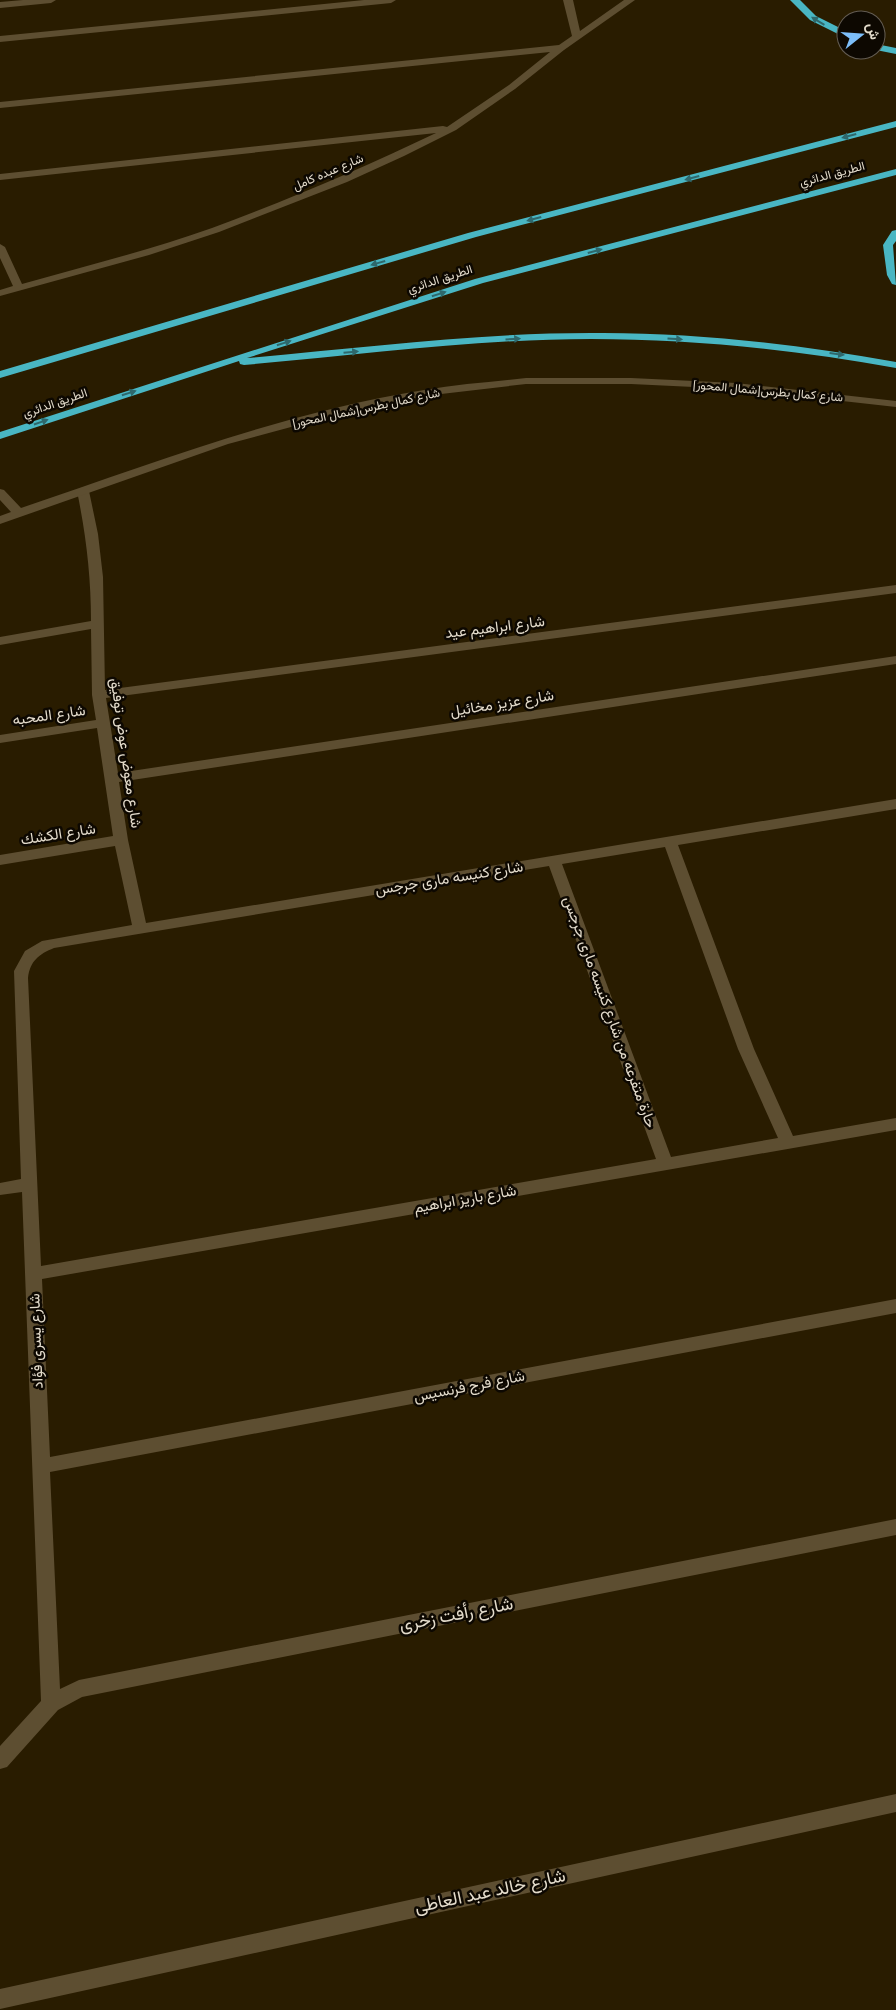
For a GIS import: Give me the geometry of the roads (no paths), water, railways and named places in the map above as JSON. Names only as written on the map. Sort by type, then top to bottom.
[{"type":"highway","points":[[795,0],[812,18],[836,30]]},
{"type":"highway","points":[[0,376],[472,235],[896,124]]},
{"type":"highway","name":"الطريق الدائري","points":[[0,436],[478,281],[896,172]]},
{"type":"highway","points":[[896,234],[888,245],[892,275],[896,282]]},
{"type":"highway","points":[[215,365],[536,338],[622,336],[775,346],[852,356],[896,365]]},
{"type":"street","points":[[0,5],[51,0]]},
{"type":"street","points":[[0,38],[392,0]]},
{"type":"street","points":[[568,0],[577,37]]},
{"type":"street","name":"شارع عبده كامل","points":[[0,294],[145,253],[240,221],[343,180],[453,128],[512,87],[561,48],[630,0]]},
{"type":"street","points":[[0,106],[561,48]]},
{"type":"street","points":[[0,177],[453,128]]},
{"type":"street","points":[[0,247],[19,288]]},
{"type":"street","name":"شارع كمال بطرس[شمال المحور]","points":[[0,520],[224,442],[326,414],[424,393],[526,381],[631,381],[736,386],[896,404]]},
{"type":"street","name":"شارع معوض عوض توفيق","points":[[83,491],[92,534],[96,569],[99,695],[122,840],[140,928]]},
{"type":"street","points":[[0,493],[20,513]]},
{"type":"street","name":"شارع ابراهيم عيد","points":[[99,695],[896,589]]},
{"type":"street","points":[[0,640],[97,624]]},
{"type":"street","name":"شارع عزيز مخائيل","points":[[113,778],[896,660]]},
{"type":"street","name":"شارع المحبه","points":[[0,739],[103,723]]},
{"type":"street","name":"شارع كنيسه مارى جرجس","points":[[21,978],[24,960],[31,952],[42,946],[140,928],[896,804]]},
{"type":"street","name":"شارع الكشك","points":[[0,860],[122,840]]},
{"type":"street","points":[[670,841],[746,1049],[788,1142]]},
{"type":"street","name":"حارة متفرعه من شارع كنيسه مارى جرجس","points":[[554,861],[666,1164]]},
{"type":"street","name":"شارع يسرى فؤاد","points":[[21,978],[51,1704]]},
{"type":"street","name":"شارع باريز ابراهيم","points":[[33,1274],[896,1124]]},
{"type":"street","points":[[0,1189],[29,1184]]},
{"type":"street","name":"شارع فرج فرنسيس","points":[[41,1466],[896,1306]]},
{"type":"street","name":"شارع رأفت زخرى","points":[[0,1760],[51,1704],[79,1689],[896,1527]]},
{"type":"street","name":"شارع خالد عبد العاطى","points":[[0,1999],[896,1802]]}]
